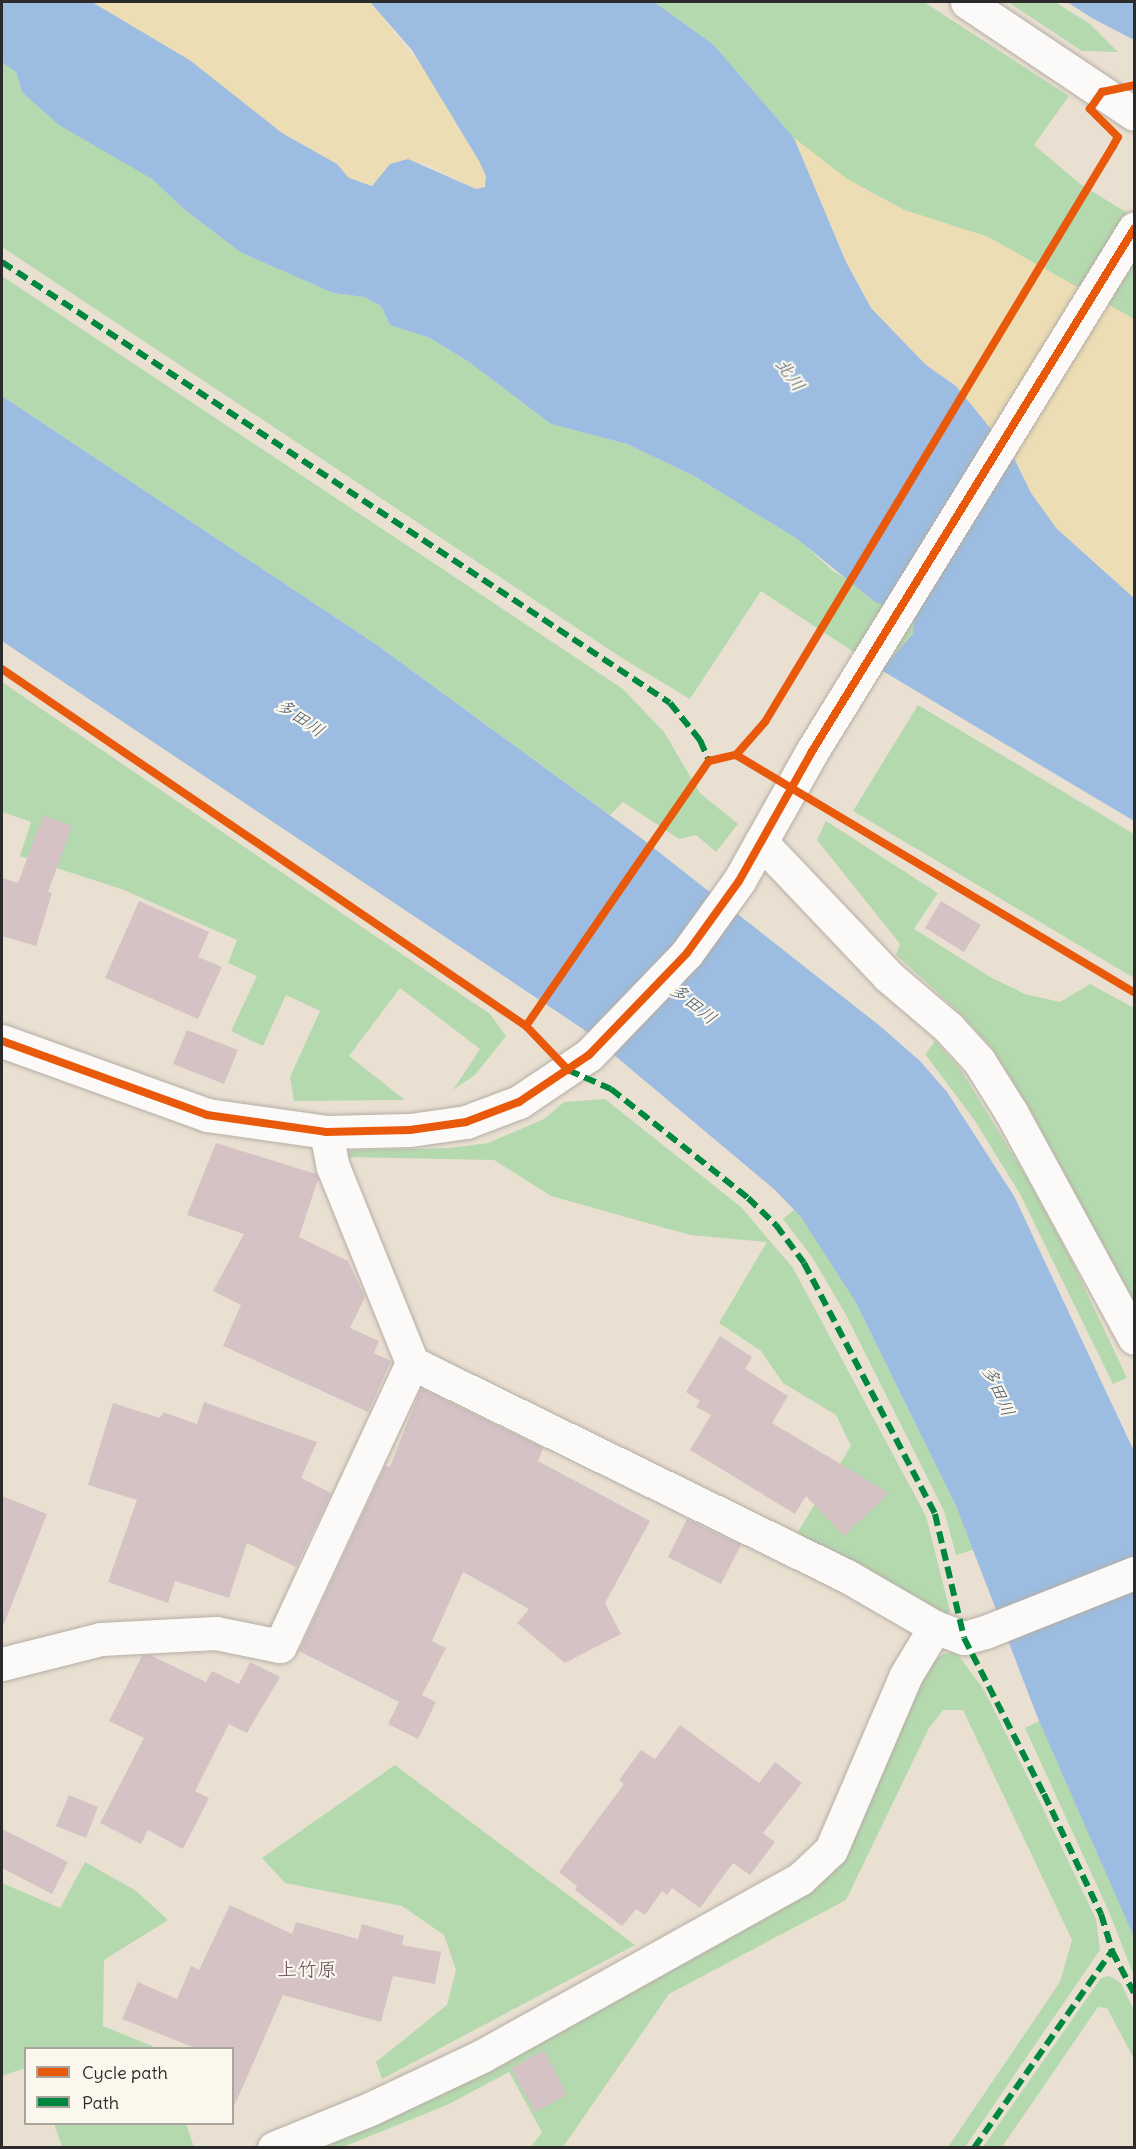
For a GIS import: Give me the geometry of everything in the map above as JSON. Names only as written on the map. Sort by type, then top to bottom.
[{"type":"street","points":[[967,2],[1134,114]]},
{"type":"street","points":[[2,1041],[207,1115],[326,1132],[410,1130],[466,1122],[519,1102],[589,1055],[687,953],[739,880],[811,753],[1134,229]]},
{"type":"street","points":[[761,842],[888,975],[948,1027],[979,1061],[1011,1112],[1134,1338]]},
{"type":"street","points":[[326,1132],[333,1167],[412,1363],[847,1576],[935,1628],[964,1638],[985,1632],[1134,1573]]},
{"type":"street","points":[[2,1664],[102,1639],[216,1633],[280,1646],[412,1363]]},
{"type":"street","points":[[274,2148],[370,2109],[482,2056],[800,1879],[831,1850],[906,1675],[935,1628]]},
{"type":"green space","points":[[654,2],[924,2],[1069,96],[1034,145],[1080,184],[1134,217],[1134,319],[988,237],[904,210],[847,179],[794,138],[714,45]]},
{"type":"green space","points":[[1008,2],[1055,2],[1090,24],[1118,52],[1082,51]]},
{"type":"green space","points":[[2,62],[16,72],[22,92],[152,179],[185,210],[240,252],[333,293],[364,297],[381,306],[390,325],[430,338],[469,362],[551,424],[627,444],[694,476],[797,538],[833,571],[914,617],[913,634],[881,670],[761,591],[690,699],[625,660],[2,247]]},
{"type":"green space","points":[[2,276],[623,689],[664,732],[700,793],[738,824],[716,852],[696,835],[679,839],[623,802],[610,815],[377,645],[2,396]]},
{"type":"green space","points":[[2,682],[490,1014],[506,1036],[475,1075],[453,1090],[480,1049],[400,988],[349,1056],[405,1100],[294,1101],[290,1077],[320,1011],[286,995],[263,1046],[231,1031],[257,976],[228,963],[237,940],[124,890],[20,856],[31,822],[2,812]]},
{"type":"green space","points":[[918,705],[1134,834],[1134,978],[853,811]]},
{"type":"green space","points":[[826,821],[938,893],[914,929],[992,978],[1025,994],[1060,1002],[1090,984],[1134,1008],[1134,1302],[1028,1106],[991,1047],[961,1014],[896,955],[900,944],[817,840]]},
{"type":"green space","points":[[935,1041],[961,1070],[1027,1178],[1070,1257],[1127,1378],[1113,1384],[1020,1194],[975,1121],[925,1054]]},
{"type":"green space","points":[[605,1099],[741,1207],[793,1268],[926,1516],[950,1611],[947,1616],[794,1538],[851,1446],[836,1415],[783,1383],[761,1351],[719,1323],[767,1242],[690,1235],[551,1196],[494,1160],[344,1157],[352,1150],[450,1148],[488,1143],[544,1119],[564,1102]]},
{"type":"green space","points":[[795,1209],[825,1250],[855,1301],[956,1506],[973,1550],[956,1555],[944,1511],[846,1315],[812,1257],[783,1219]]},
{"type":"green space","points":[[956,1652],[984,1690],[1038,1798],[1096,1919],[1100,1950],[965,2147],[948,2147],[1060,1982],[1072,1940],[963,1710],[943,1710],[929,1728],[846,1900],[669,1994],[563,2147],[531,2147],[542,2132],[509,2072],[447,2105],[343,2147],[306,2148],[804,1888],[928,1666],[943,1654]]},
{"type":"green space","points":[[1039,1721],[1134,1934],[1134,1976],[1109,1912],[1025,1728]]},
{"type":"green space","points":[[395,1765],[635,1945],[382,2079],[376,2062],[447,2005],[456,1970],[444,1935],[402,1906],[285,1883],[262,1858]]},
{"type":"green space","points":[[85,1862],[135,1890],[168,1920],[104,1960],[103,2026],[155,2047],[24,2047],[24,2068],[2,2076],[2,1883],[60,1908]]},
{"type":"green space","points":[[1109,1976],[1120,1982],[1134,2010],[1134,2059],[1107,2008],[1098,2007],[1002,2147],[983,2147],[1101,1978]]},
{"type":"green space","points":[[54,2125],[186,2125],[194,2147],[62,2147]]},
{"type":"sand","points":[[92,2],[370,2],[430,77],[486,175],[485,187],[476,189],[424,163],[384,172],[372,186],[349,178],[337,164],[282,133],[191,61]]},
{"type":"sand","points":[[794,138],[847,179],[904,210],[988,237],[1134,319],[1134,598],[1057,529],[1031,493],[1013,456],[956,386],[926,365],[871,308],[846,262]]},
{"type":"water","name":"北川","points":[[2,2],[92,2],[191,61],[282,133],[337,164],[349,178],[372,186],[390,164],[408,159],[476,189],[485,187],[486,176],[412,50],[370,2],[654,2],[714,45],[794,138],[846,262],[871,308],[926,365],[956,386],[1013,456],[1031,493],[1057,529],[1134,598],[1134,821],[881,670],[913,634],[914,617],[875,602],[796,538],[694,476],[627,444],[551,424],[469,362],[430,338],[390,325],[381,306],[364,297],[333,293],[240,252],[185,210],[152,179],[59,125],[22,92],[16,72],[2,62]]},
{"type":"water","points":[[1067,2],[1134,2],[1134,40],[1092,18]]},
{"type":"water","name":"多田川","points":[[2,396],[377,645],[641,838],[880,1026],[920,1061],[947,1092],[1014,1196],[1134,1451],[1134,1937],[1039,1721],[956,1506],[855,1301],[801,1217],[775,1190],[583,1029],[2,641]]},
{"type":"building","points":[[43,815],[72,826],[48,892],[52,893],[36,946],[2,936],[2,878],[18,883]]},
{"type":"building","points":[[139,901],[209,932],[198,957],[222,967],[198,1019],[105,978]]},
{"type":"building","points":[[941,901],[981,925],[964,952],[925,928]]},
{"type":"building","points":[[187,1030],[238,1050],[224,1084],[173,1064]]},
{"type":"building","points":[[216,1143],[316,1174],[318,1179],[299,1237],[348,1261],[365,1297],[350,1328],[379,1341],[374,1353],[391,1361],[368,1412],[223,1346],[241,1305],[213,1291],[244,1234],[187,1215]]},
{"type":"building","points":[[720,1336],[752,1357],[745,1369],[788,1396],[772,1423],[889,1493],[844,1536],[806,1496],[795,1514],[690,1450],[711,1415],[696,1407],[700,1401],[686,1392]]},
{"type":"building","points":[[421,1388],[543,1448],[538,1461],[650,1521],[605,1603],[621,1634],[565,1663],[517,1623],[529,1609],[463,1572],[432,1641],[446,1648],[422,1695],[436,1702],[418,1739],[388,1724],[399,1702],[299,1651],[385,1466],[390,1467]]},
{"type":"building","points":[[204,1402],[317,1442],[301,1478],[331,1493],[296,1567],[247,1543],[229,1598],[175,1581],[168,1603],[108,1582],[137,1500],[88,1485],[113,1403],[160,1418],[163,1412],[197,1424]]},
{"type":"building","points":[[2,1496],[47,1514],[4,1624],[2,1623]]},
{"type":"building","points":[[687,1519],[741,1545],[721,1584],[668,1557]]},
{"type":"building","points":[[150,1655],[206,1682],[212,1671],[239,1684],[250,1662],[280,1677],[247,1733],[229,1724],[195,1791],[209,1798],[183,1849],[148,1830],[141,1844],[100,1823],[144,1738],[109,1721],[142,1656]]},
{"type":"building","points":[[680,1725],[759,1783],[775,1762],[802,1783],[763,1833],[775,1842],[750,1875],[733,1863],[700,1908],[672,1888],[667,1895],[662,1891],[645,1915],[636,1909],[622,1926],[575,1890],[577,1886],[559,1872],[624,1784],[619,1780],[641,1750],[655,1759]]},
{"type":"building","points":[[69,1795],[98,1807],[86,1838],[56,1826]]},
{"type":"building","points":[[2,1829],[68,1862],[52,1894],[2,1868]]},
{"type":"building","points":[[230,1905],[292,1934],[296,1922],[358,1939],[362,1924],[404,1936],[402,1945],[441,1952],[435,1984],[393,1976],[381,2022],[283,1995],[234,2106],[234,2047],[193,2047],[122,2019],[138,1982],[177,1999],[191,1966],[199,1970]]},
{"type":"building","points":[[544,2050],[567,2095],[535,2112],[511,2068]]},
{"type":"marked path","points":[[2,262],[670,703],[700,740],[709,761]]},
{"type":"marked path","points":[[568,1070],[611,1089],[748,1198],[776,1225],[804,1263],[935,1514],[964,1638],[1044,1794],[1101,1914],[1112,1951],[1134,1993]]},
{"type":"marked path","points":[[974,2148],[1112,1951]]},
{"type":"cycle path","points":[[526,1026],[709,761],[736,755],[765,722],[1118,137],[1090,109],[1102,92],[1134,85]]},
{"type":"cycle path","points":[[2,1041],[207,1115],[326,1132],[410,1130],[466,1122],[519,1102],[589,1055],[687,953],[739,881],[811,753],[1134,229]]},
{"type":"cycle path","points":[[2,669],[526,1026],[568,1070]]},
{"type":"cycle path","points":[[736,755],[1134,992]]},
{"type":"district","name":"上竹原","points":[[307,1968]]}]
